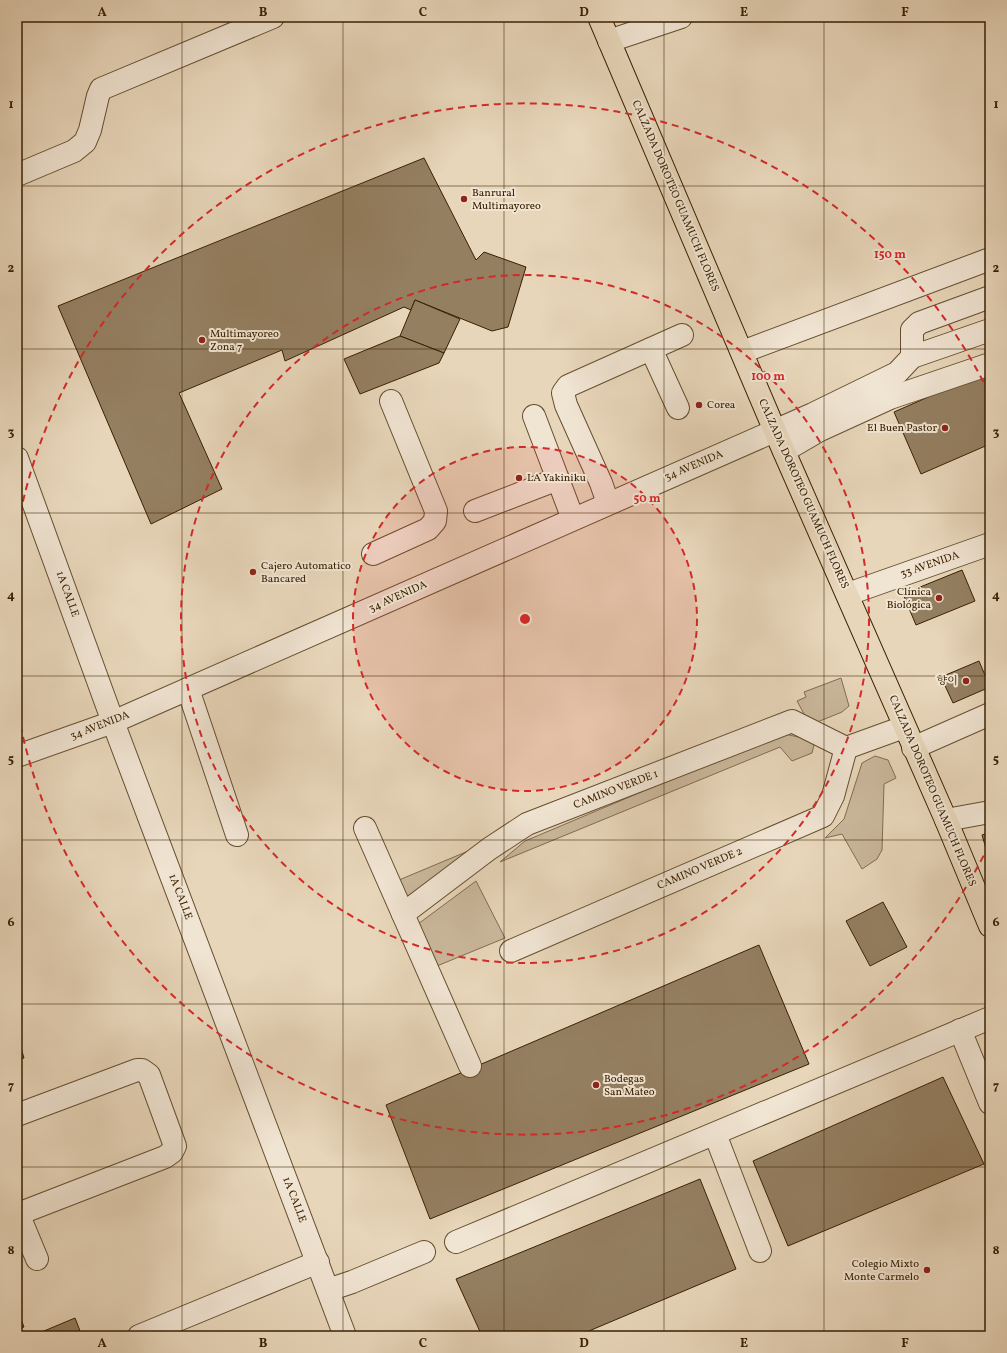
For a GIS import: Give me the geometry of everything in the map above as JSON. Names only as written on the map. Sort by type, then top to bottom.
[{"type":"main road","name":"CALZADA DOROTEO GUAMUCH FLORES","points":[[599,17],[636,108],[775,431],[848,594],[913,748],[946,820],[990,926]]},
{"type":"street","points":[[17,175],[74,151],[85,142],[90,130],[101,89],[273,17]]},
{"type":"street","points":[[609,41],[681,17]]},
{"type":"street","points":[[742,352],[990,259]]},
{"type":"street","points":[[990,297],[919,323],[912,330],[912,357],[990,330]]},
{"type":"street","points":[[608,503],[566,405],[563,393],[568,386],[682,335]]},
{"type":"street","points":[[651,349],[678,408]]},
{"type":"street","name":"34 AVENIDA","points":[[17,756],[113,722],[574,520],[608,503],[775,431],[897,373],[912,357]]},
{"type":"street","points":[[784,451],[820,430],[890,398],[990,364]]},
{"type":"street","points":[[374,554],[428,529],[435,521],[436,511],[391,400]]},
{"type":"street","points":[[534,416],[574,520]]},
{"type":"street","name":"1A CALLE","points":[[17,458],[113,722],[345,1336]]},
{"type":"street","points":[[475,511],[558,479]]},
{"type":"street","name":"33 AVENIDA","points":[[848,594],[990,544]]},
{"type":"street","points":[[188,689],[237,835]]},
{"type":"street","points":[[913,748],[990,714]]},
{"type":"street","name":"CAMINO VERDE 1","points":[[403,914],[489,849],[527,824],[792,721],[846,748]]},
{"type":"street","points":[[846,748],[904,727]]},
{"type":"street","name":"CAMINO VERDE 2","points":[[511,952],[823,816],[833,796],[846,748]]},
{"type":"street","points":[[946,820],[990,812]]},
{"type":"street","points":[[365,828],[470,1066]]},
{"type":"street","points":[[456,1242],[990,1018]]},
{"type":"street","points":[[960,1030],[990,1104]]},
{"type":"street","points":[[17,1115],[137,1070],[142,1070],[149,1075],[175,1146],[172,1152],[165,1157],[18,1212],[36,1259]]},
{"type":"street","points":[[715,1134],[760,1251]]},
{"type":"street","points":[[328,1290],[352,1282],[424,1252]]},
{"type":"street","points":[[139,1336],[318,1262]]},
{"type":"shaded area","points":[[841,678],[849,706],[842,712],[810,725],[797,701],[806,697],[804,692]]},
{"type":"shaded area","points":[[781,733],[815,741],[812,753],[792,761],[780,747],[500,862],[525,841]]},
{"type":"shaded area","points":[[875,756],[888,760],[896,778],[884,784],[882,850],[877,859],[862,869],[842,834],[825,838],[844,819],[862,763]]},
{"type":"shaded area","points":[[473,849],[404,899],[399,880]]},
{"type":"shaded area","points":[[476,881],[505,938],[432,968],[418,924]]},
{"type":"building","name":"Multimayoreo Zona 7","points":[[424,158],[476,260],[484,252],[526,267],[508,327],[492,331],[415,300],[411,310],[404,307],[285,361],[282,350],[179,393],[222,489],[151,524],[58,306]]},
{"type":"building","points":[[415,300],[460,319],[444,353],[400,336]]},
{"type":"building","points":[[400,336],[444,353],[439,363],[360,394],[344,359]]},
{"type":"building","name":"El Buen Pastor","points":[[990,370],[990,444],[921,474],[894,412]]},
{"type":"building","name":"Clínica Biológica","points":[[962,570],[975,601],[916,625],[903,594]]},
{"type":"building","name":"향이","points":[[979,661],[990,687],[953,703],[941,677]]},
{"type":"building","points":[[990,832],[990,862],[982,835]]},
{"type":"building","points":[[883,902],[907,947],[870,966],[846,921]]},
{"type":"building","name":"Bodegas San Mateo","points":[[759,945],[809,1064],[430,1219],[386,1105]]},
{"type":"building","points":[[17,1035],[24,1058],[17,1060]]},
{"type":"building","points":[[943,1077],[984,1164],[788,1246],[753,1161]]},
{"type":"building","points":[[700,1179],[736,1269],[577,1336],[482,1336],[456,1279]]},
{"type":"building","points":[[17,1309],[24,1327],[17,1330]]},
{"type":"building","points":[[75,1318],[82,1336],[32,1336]]},
{"type":"place","name":"Banrural Multimayoreo","points":[[464,199]]},
{"type":"place","name":"Multimayoreo Zona 7","points":[[202,340]]},
{"type":"place","name":"Corea","points":[[699,405]]},
{"type":"place","name":"El Buen Pastor","points":[[945,428]]},
{"type":"place","name":"LA Yakiniku","points":[[519,478]]},
{"type":"place","name":"Cajero Automatico Bancared","points":[[253,572]]},
{"type":"place","name":"Clínica Biológica","points":[[939,598]]},
{"type":"place","name":"향이","points":[[966,681]]},
{"type":"place","name":"Bodegas San Mateo","points":[[596,1085]]},
{"type":"place","name":"Colegio Mixto Monte Carmelo","points":[[927,1270]]}]
